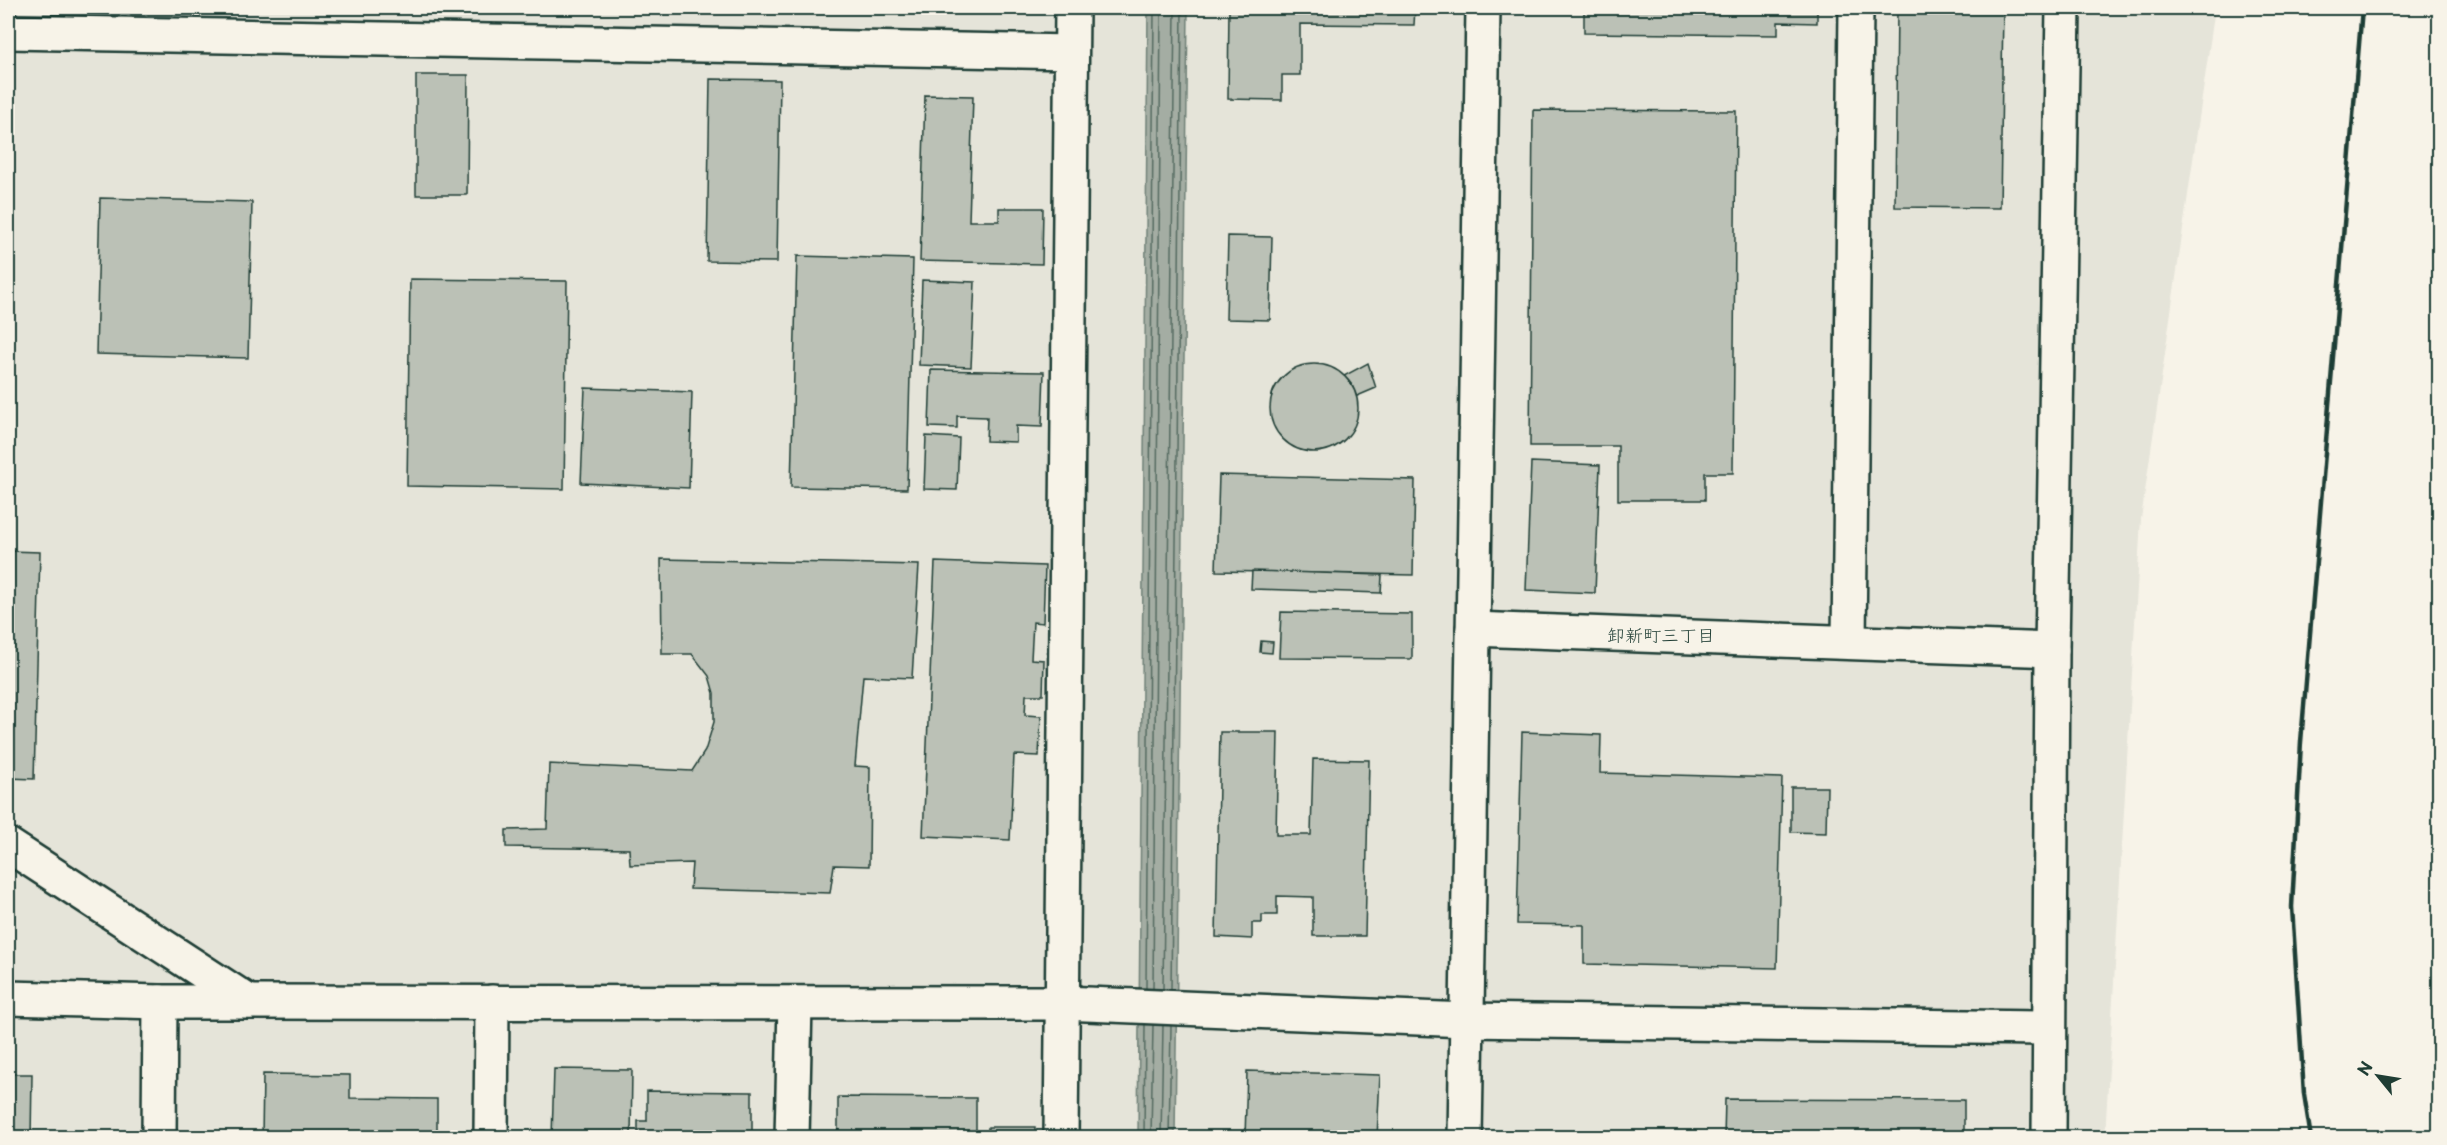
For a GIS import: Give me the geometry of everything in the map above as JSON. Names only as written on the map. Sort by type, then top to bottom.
[{"type":"street","points":[[1061,1137],[1072,8]]},
{"type":"street","points":[[1465,1137],[1483,8]]},
{"type":"street","points":[[1849,642],[1856,8]]},
{"type":"street","points":[[2049,1137],[2052,650],[2063,8]]},
{"type":"street","points":[[8,32],[1071,52]]},
{"type":"street","points":[[1473,629],[2052,650]]},
{"type":"street","points":[[8,845],[249,1002]]},
{"type":"street","points":[[8,998],[160,1002],[1063,1003],[1466,1020],[2049,1028]]},
{"type":"street","points":[[159,1137],[160,1002]]},
{"type":"street","points":[[490,1137],[492,1002]]},
{"type":"street","points":[[792,1137],[795,1003]]},
{"type":"shaded area","points":[[8,8],[2215,8],[2141,519],[2105,1137],[8,1137]]},
{"type":"water","points":[[1148,8],[1188,8],[1175,1137],[1138,1138]]},
{"type":"building","points":[[1229,8],[1415,8],[1414,25],[1300,24],[1300,75],[1282,75],[1282,100],[1228,99]]},
{"type":"building","points":[[1584,8],[1817,8],[1817,23],[1778,22],[1778,35],[1584,33]]},
{"type":"building","points":[[1897,8],[2003,8],[2000,208],[1895,207]]},
{"type":"building","points":[[416,75],[468,75],[467,195],[416,195]]},
{"type":"building","points":[[710,79],[780,80],[777,262],[707,261]]},
{"type":"building","points":[[925,95],[973,96],[969,221],[999,221],[999,208],[1043,208],[1042,264],[920,261]]},
{"type":"building","points":[[1533,110],[1736,111],[1733,473],[1705,473],[1705,500],[1618,500],[1618,446],[1530,446]]},
{"type":"building","points":[[100,198],[252,202],[248,358],[96,354]]},
{"type":"building","points":[[1228,236],[1272,237],[1270,320],[1226,319]]},
{"type":"building","points":[[797,256],[913,259],[907,489],[791,487]]},
{"type":"building","points":[[410,279],[567,281],[564,489],[407,486]]},
{"type":"building","points":[[922,280],[975,282],[971,367],[919,365]]},
{"type":"building","points":[[1368,363],[1376,388],[1355,397],[1352,385],[1342,377]]},
{"type":"building","points":[[1314,364],[1331,368],[1345,377],[1354,391],[1358,408],[1354,425],[1345,439],[1331,448],[1314,452],[1297,448],[1283,439],[1274,425],[1270,408],[1274,391],[1283,377],[1297,368]]},
{"type":"building","points":[[931,370],[1044,372],[1042,427],[1016,426],[1016,442],[986,441],[987,417],[957,416],[957,428],[929,427]]},
{"type":"building","points":[[585,388],[692,392],[689,488],[581,483]]},
{"type":"building","points":[[926,436],[959,438],[957,490],[924,489]]},
{"type":"building","points":[[1531,462],[1600,465],[1595,593],[1526,590]]},
{"type":"building","points":[[1219,475],[1415,480],[1413,575],[1216,571]]},
{"type":"building","points":[[8,551],[40,552],[34,779],[8,778]]},
{"type":"building","points":[[661,559],[919,565],[912,678],[863,676],[855,766],[870,767],[869,866],[834,865],[830,893],[690,889],[692,863],[630,865],[629,849],[506,847],[506,830],[547,829],[549,764],[692,771],[705,751],[714,722],[714,693],[709,676],[692,654],[662,654]]},
{"type":"building","points":[[935,562],[1045,566],[1043,623],[1033,622],[1031,659],[1044,660],[1043,695],[1026,695],[1025,715],[1041,716],[1039,756],[1014,755],[1010,840],[923,836]]},
{"type":"building","points":[[1252,571],[1382,575],[1381,593],[1251,589]]},
{"type":"building","points":[[1281,612],[1412,614],[1412,659],[1279,658]]},
{"type":"building","points":[[1261,641],[1273,642],[1272,653],[1260,652]]},
{"type":"building","points":[[1220,732],[1278,732],[1276,835],[1311,835],[1313,759],[1369,760],[1365,936],[1313,936],[1313,897],[1277,896],[1277,915],[1262,915],[1262,923],[1252,923],[1252,939],[1216,937]]},
{"type":"building","points":[[1522,732],[1601,735],[1600,773],[1782,778],[1777,968],[1584,964],[1584,925],[1517,924]]},
{"type":"building","points":[[1791,787],[1827,787],[1826,833],[1791,832]]},
{"type":"building","points":[[554,1069],[632,1070],[631,1138],[552,1138]]},
{"type":"building","points":[[1247,1071],[1380,1075],[1377,1138],[1245,1138]]},
{"type":"building","points":[[8,1074],[32,1074],[31,1138],[8,1138]]},
{"type":"building","points":[[263,1074],[350,1075],[350,1098],[437,1099],[437,1138],[262,1138]]},
{"type":"building","points":[[647,1091],[752,1092],[752,1138],[638,1138],[638,1121],[647,1121]]},
{"type":"building","points":[[838,1097],[976,1098],[976,1138],[838,1138]]},
{"type":"building","points":[[1725,1099],[1964,1100],[1964,1138],[1724,1138]]},
{"type":"building","points":[[988,1127],[1035,1127],[1035,1138],[988,1138]]},
{"type":"building","points":[[1522,1134],[1649,1135],[1649,1138],[1522,1138]]},
{"type":"railway","points":[[2311,1138],[2304,1094],[2292,907],[2301,742],[2362,8]]},
{"type":"district","name":"卸新町三丁目","points":[[1661,634]]}]
